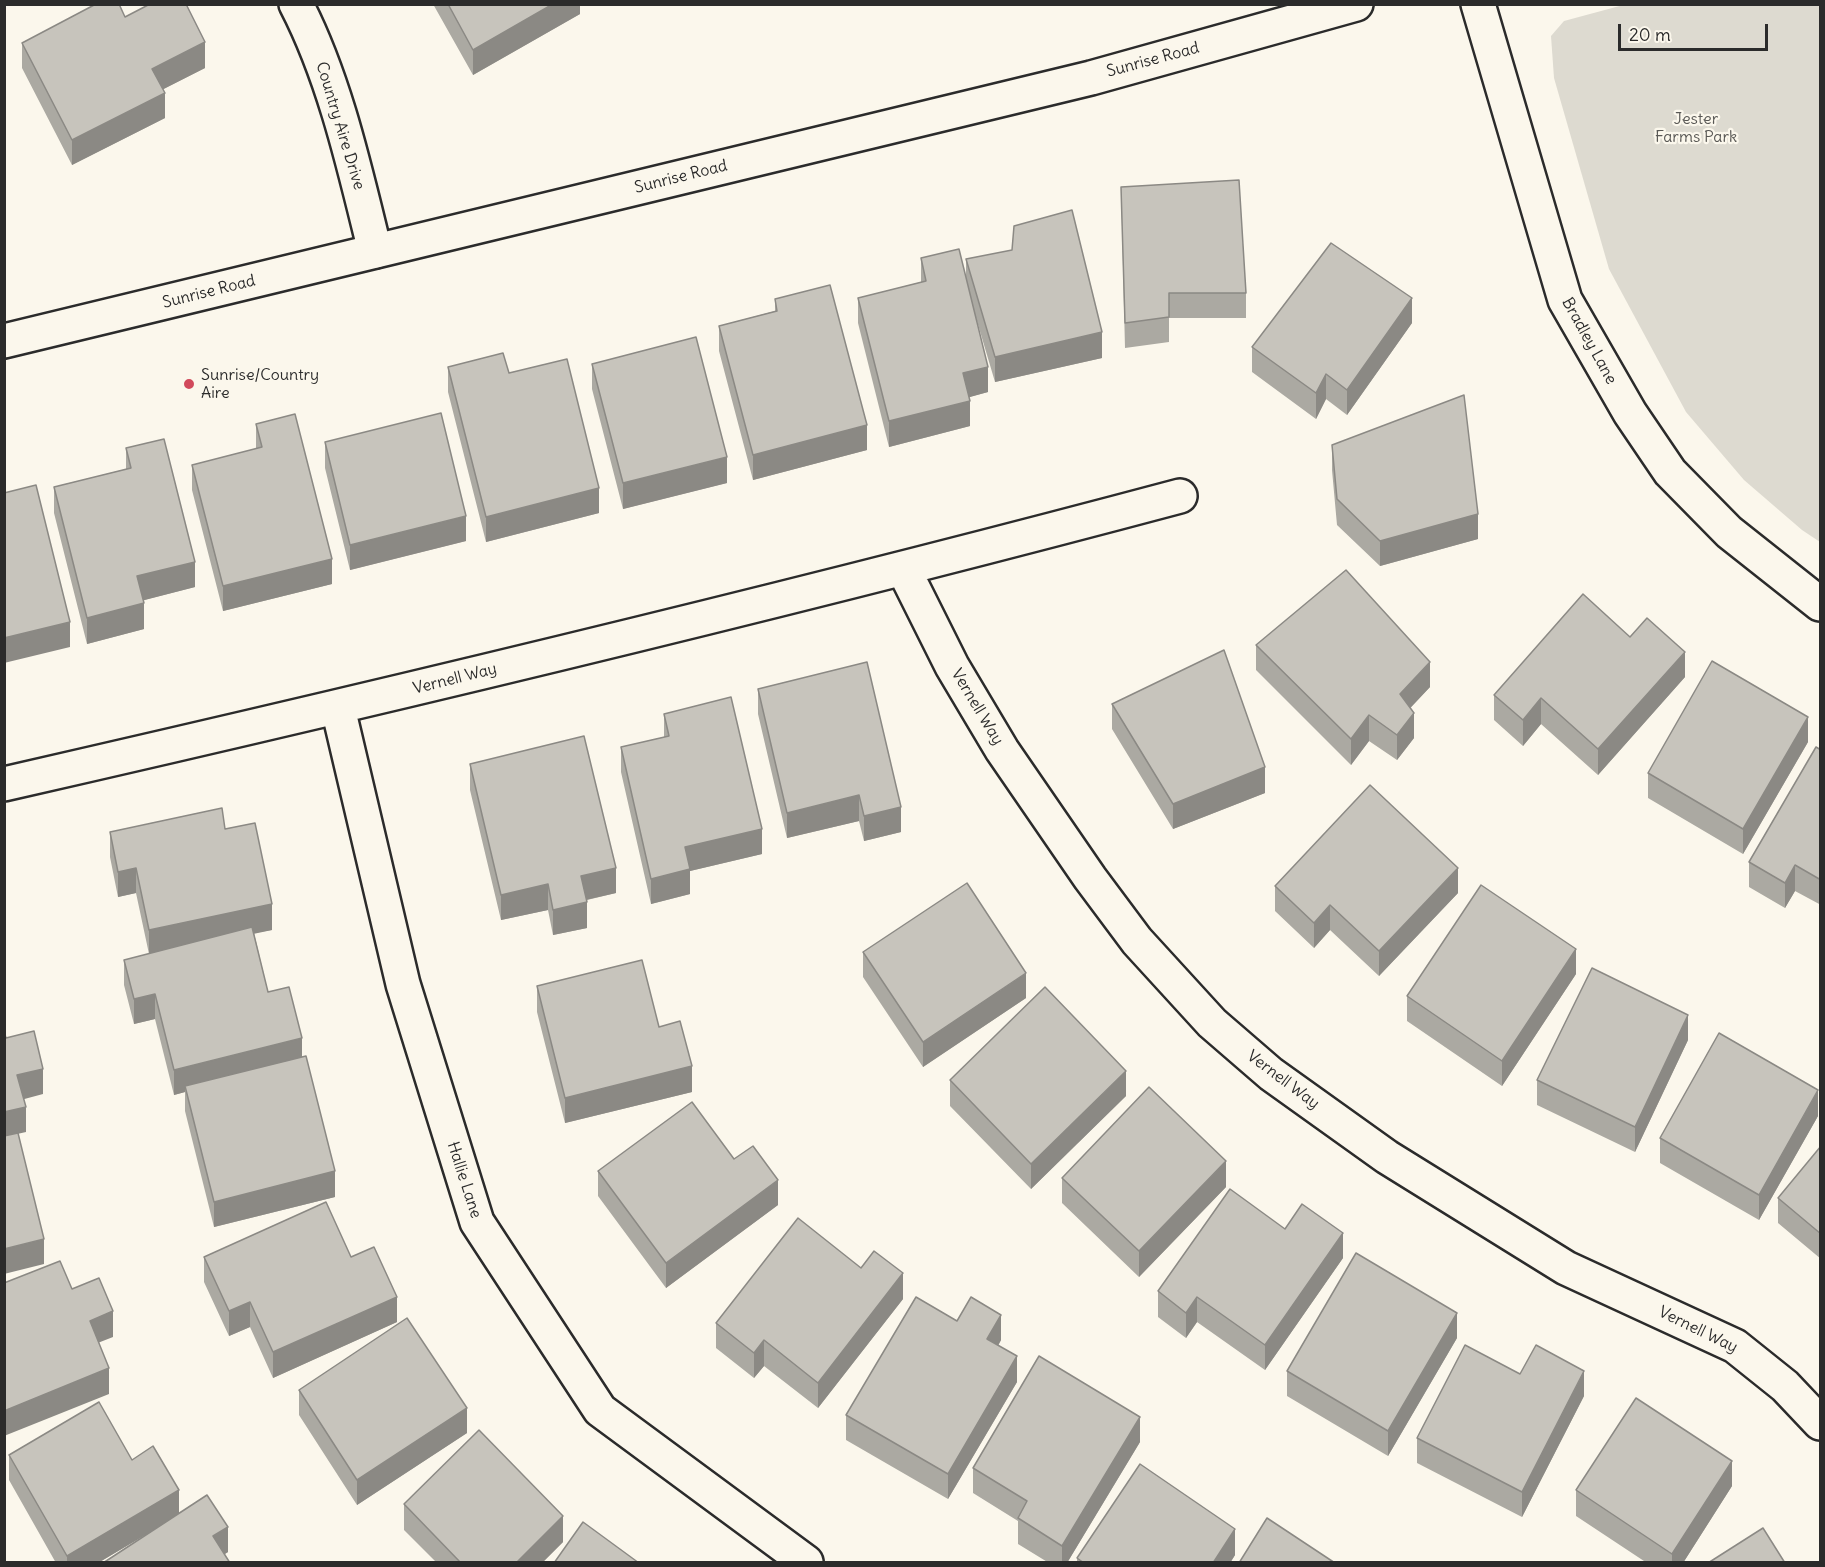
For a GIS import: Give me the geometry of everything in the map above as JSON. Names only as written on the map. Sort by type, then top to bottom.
[{"type":"street","name":"Country Aire Drive","points":[[296,4],[312,35],[356,170],[375,251]]},
{"type":"street","name":"Sunrise Road","points":[[4,341],[1091,78],[1356,4]]},
{"type":"street","name":"Bradley Lane","points":[[1478,4],[1564,300],[1630,413],[1670,472],[1729,532],[1821,604]]},
{"type":"street","name":"Vernell Way","points":[[4,784],[338,708],[904,570],[1180,496]]},
{"type":"street","name":"Vernell Way","points":[[904,570],[952,666],[1002,750],[1090,878],[1137,941],[1212,1023],[1271,1074],[1387,1157],[1556,1262],[1735,1346],[1785,1386],[1821,1423]]},
{"type":"street","name":"Hallie Lane","points":[[338,708],[403,984],[477,1222],[600,1410],[806,1563]]},
{"type":"green space","name":"Jester Farms Park","points":[[1627,4],[1820,5],[1820,542],[1802,530],[1744,480],[1686,412],[1609,269],[1554,78],[1551,36],[1564,21]]},
{"type":"building","points":[[96,4],[119,4],[125,17],[150,4],[186,4],[205,42],[152,69],[165,93],[72,140],[22,43]]},
{"type":"building","points":[[448,4],[553,4],[473,50]]},
{"type":"building","points":[[1239,180],[1246,293],[1169,293],[1169,317],[1125,323],[1121,187]]},
{"type":"building","points":[[1072,210],[1102,332],[995,357],[966,259],[1012,250],[1014,226]]},
{"type":"building","points":[[1331,243],[1412,298],[1347,390],[1326,374],[1316,393],[1252,347]]},
{"type":"building","points":[[959,249],[988,367],[963,373],[970,401],[889,421],[858,298],[926,281],[921,258]]},
{"type":"building","points":[[830,285],[867,425],[753,455],[719,326],[777,311],[775,299]]},
{"type":"building","points":[[696,337],[727,457],[623,483],[592,364]]},
{"type":"building","points":[[503,353],[509,373],[567,359],[599,488],[486,517],[448,367]]},
{"type":"building","points":[[1464,395],[1478,514],[1380,541],[1337,499],[1332,445]]},
{"type":"building","points":[[441,413],[466,516],[350,545],[325,442]]},
{"type":"building","points":[[295,414],[332,559],[223,586],[192,465],[262,447],[256,424]]},
{"type":"building","points":[[164,439],[195,562],[137,576],[144,603],[87,618],[54,487],[131,468],[126,448]]},
{"type":"building","points":[[36,485],[70,622],[4,638],[4,493]]},
{"type":"building","points":[[1346,570],[1430,662],[1400,694],[1414,713],[1397,735],[1369,715],[1351,739],[1256,645]]},
{"type":"building","points":[[1583,594],[1630,637],[1647,618],[1685,652],[1598,749],[1541,698],[1523,720],[1494,695]]},
{"type":"building","points":[[1224,650],[1265,767],[1173,804],[1112,704]]},
{"type":"building","points":[[1712,661],[1808,717],[1743,829],[1648,773]]},
{"type":"building","points":[[867,662],[901,807],[864,816],[859,795],[787,813],[758,689]]},
{"type":"building","points":[[731,697],[762,829],[685,847],[690,869],[651,879],[621,747],[669,736],[664,714]]},
{"type":"building","points":[[584,736],[616,868],[581,876],[587,902],[553,910],[548,884],[501,895],[470,764]]},
{"type":"building","points":[[1816,747],[1821,750],[1821,880],[1795,865],[1785,883],[1749,862]]},
{"type":"building","points":[[1370,785],[1458,868],[1379,951],[1330,905],[1314,923],[1275,886]]},
{"type":"building","points":[[222,808],[225,829],[255,823],[272,904],[149,930],[136,868],[118,872],[110,832]]},
{"type":"building","points":[[967,883],[1026,973],[923,1042],[863,952]]},
{"type":"building","points":[[1481,885],[1576,949],[1502,1061],[1407,996]]},
{"type":"building","points":[[252,927],[268,992],[289,987],[302,1038],[174,1070],[155,994],[134,999],[124,960]]},
{"type":"building","points":[[642,960],[659,1027],[680,1021],[692,1066],[565,1098],[537,986]]},
{"type":"building","points":[[1592,968],[1688,1015],[1635,1127],[1537,1080]]},
{"type":"building","points":[[1045,987],[1126,1071],[1031,1164],[950,1080]]},
{"type":"building","points":[[4,1031],[6,1038],[34,1031],[43,1069],[17,1075],[26,1107],[4,1112]]},
{"type":"building","points":[[1719,1033],[1818,1090],[1759,1195],[1660,1138]]},
{"type":"building","points":[[306,1056],[335,1171],[214,1202],[185,1086]]},
{"type":"building","points":[[1149,1087],[1226,1161],[1139,1251],[1062,1178]]},
{"type":"building","points":[[692,1102],[734,1159],[753,1146],[778,1180],[666,1263],[598,1171]]},
{"type":"building","points":[[18,1133],[44,1239],[4,1249],[4,1136]]},
{"type":"building","points":[[1821,1146],[1821,1234],[1778,1198]]},
{"type":"building","points":[[1230,1189],[1285,1229],[1302,1204],[1343,1233],[1265,1345],[1197,1297],[1186,1313],[1158,1291]]},
{"type":"building","points":[[326,1202],[351,1257],[374,1247],[397,1297],[273,1352],[250,1302],[229,1311],[204,1257]]},
{"type":"building","points":[[798,1218],[861,1268],[874,1251],[903,1273],[818,1383],[764,1340],[754,1353],[716,1323]]},
{"type":"building","points":[[1356,1253],[1457,1313],[1388,1431],[1287,1371]]},
{"type":"building","points":[[60,1261],[72,1289],[99,1278],[113,1311],[90,1321],[109,1368],[4,1411],[4,1283]]},
{"type":"building","points":[[916,1297],[957,1321],[971,1297],[1001,1315],[987,1339],[1017,1356],[948,1474],[846,1415]]},
{"type":"building","points":[[407,1318],[467,1408],[357,1480],[299,1390]]},
{"type":"building","points":[[1465,1345],[1520,1374],[1536,1345],[1584,1371],[1522,1492],[1417,1438]]},
{"type":"building","points":[[1039,1356],[1140,1417],[1062,1546],[1018,1518],[1027,1501],[973,1468]]},
{"type":"building","points":[[1636,1398],[1732,1461],[1672,1554],[1576,1490]]},
{"type":"building","points":[[99,1402],[132,1460],[153,1446],[179,1490],[67,1556],[9,1455]]},
{"type":"building","points":[[479,1430],[563,1516],[516,1563],[461,1563],[404,1504]]},
{"type":"building","points":[[1140,1464],[1235,1529],[1213,1563],[1084,1563],[1077,1558]]},
{"type":"building","points":[[207,1495],[228,1527],[213,1536],[230,1563],[103,1563]]},
{"type":"building","points":[[1267,1518],[1335,1563],[1239,1563]]},
{"type":"building","points":[[583,1522],[639,1563],[554,1563]]},
{"type":"building","points":[[1763,1528],[1785,1563],[1708,1563]]},
{"type":"place","name":"Sunrise/Country Aire","points":[[189,384]]}]
